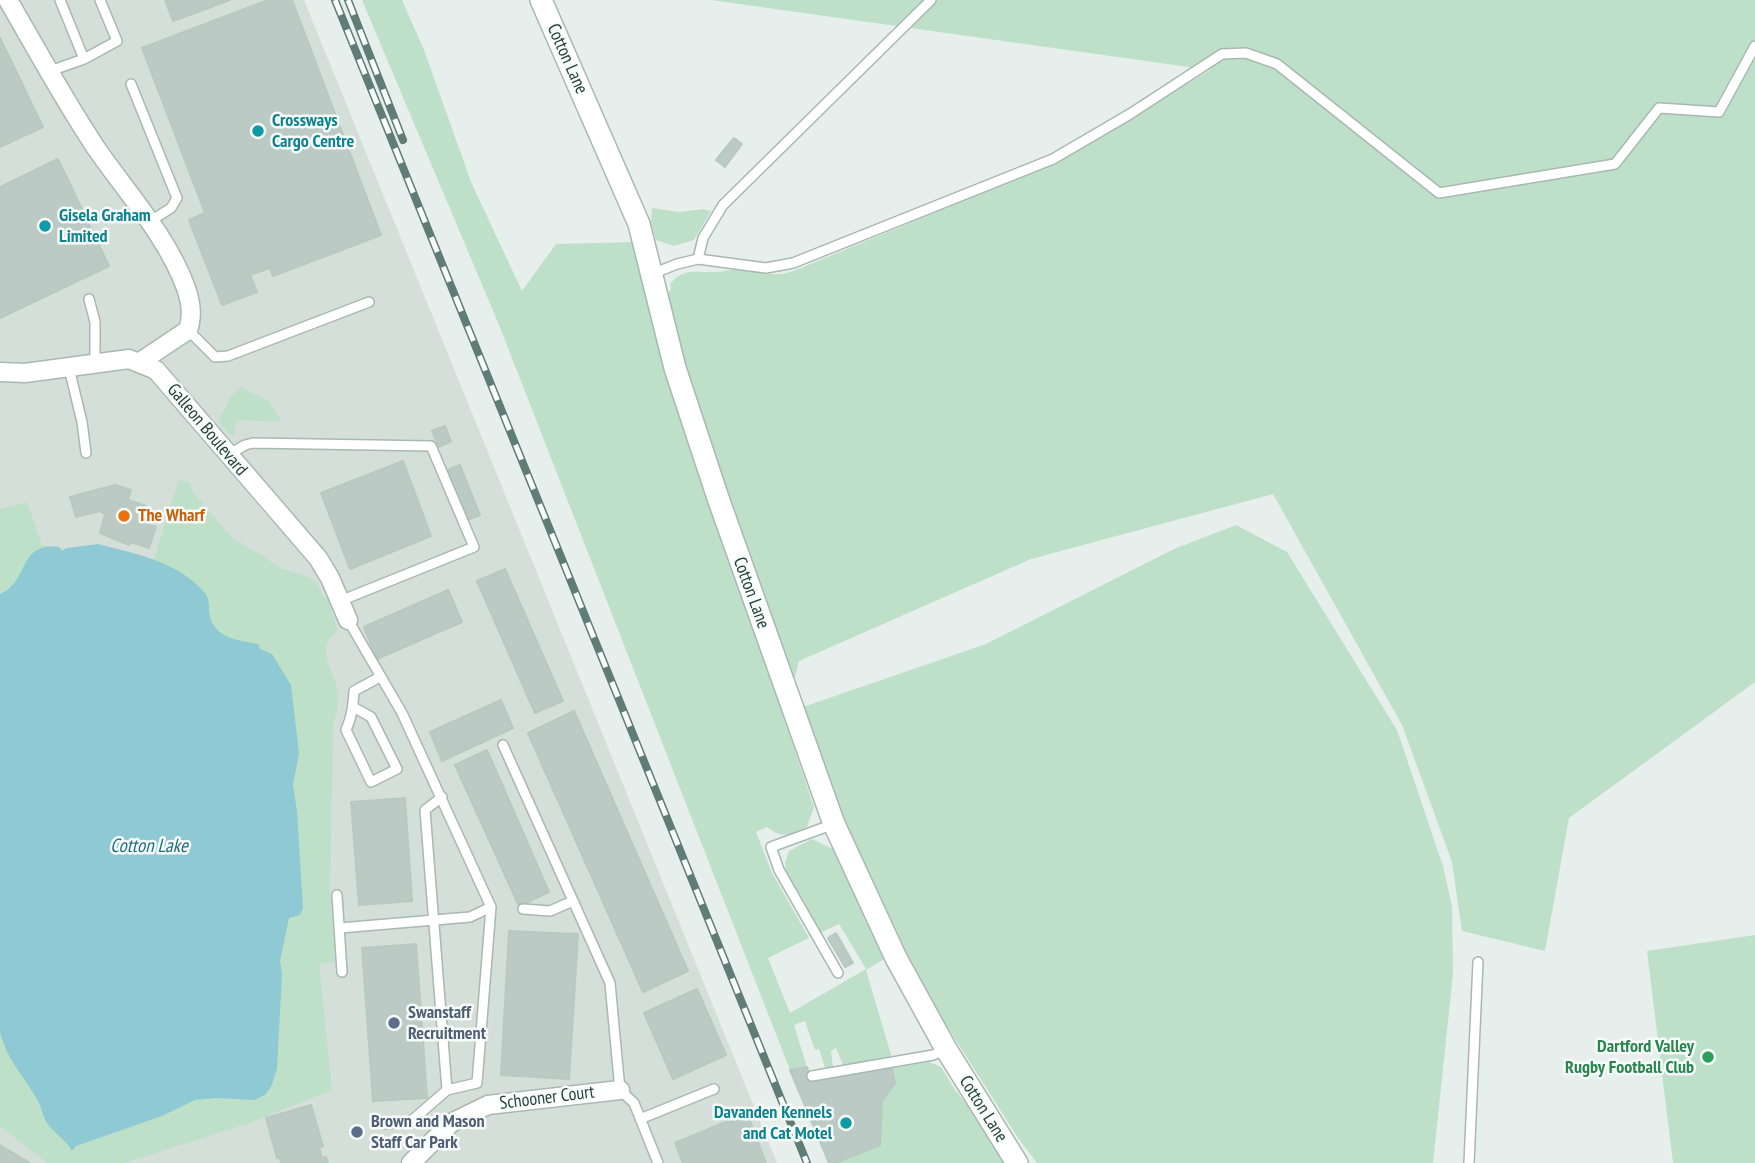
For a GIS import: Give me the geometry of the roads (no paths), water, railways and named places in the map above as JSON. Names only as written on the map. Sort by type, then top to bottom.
[{"type":"street","points":[[0,372],[24,373],[69,368],[115,359],[140,362],[188,330],[191,322],[190,302],[185,286],[149,222],[59,90],[8,0]]},
{"type":"street","name":"Cotton Lane","points":[[541,0],[639,224],[668,346],[718,498],[834,824],[896,958],[946,1049],[1017,1163]]},
{"type":"street","name":"Galleon Boulevard","points":[[140,362],[156,370],[318,558],[348,620]]},
{"type":"street","name":"Schooner Court","points":[[411,1163],[451,1123],[488,1105],[620,1090]]},
{"type":"lane","points":[[60,0],[84,59]]},
{"type":"lane","points":[[50,71],[84,59],[117,41],[100,0]]},
{"type":"lane","points":[[698,259],[703,238],[723,205],[931,0]]},
{"type":"lane","points":[[652,274],[698,259],[772,268],[837,246],[1053,159],[1130,114],[1222,54],[1246,53],[1277,64],[1439,193],[1615,164],[1659,108],[1719,112],[1755,46]]},
{"type":"lane","points":[[131,83],[177,198],[171,208],[149,222]]},
{"type":"lane","points":[[89,299],[95,322],[95,363]]},
{"type":"lane","points":[[188,330],[215,357],[228,356],[369,302]]},
{"type":"lane","points":[[69,368],[82,422],[86,453]]},
{"type":"lane","points":[[228,455],[253,443],[431,446],[474,547],[340,601]]},
{"type":"lane","points":[[348,620],[402,713],[491,907],[477,1083],[447,1090],[410,1122],[384,1124]]},
{"type":"lane","points":[[353,707],[370,717],[397,769],[371,782],[346,730],[352,716],[354,691],[380,677]]},
{"type":"lane","points":[[503,745],[610,983],[620,1090],[634,1103],[658,1163]]},
{"type":"lane","points":[[442,797],[425,810],[447,1090]]},
{"type":"lane","points":[[834,824],[771,848],[779,870],[838,973]]},
{"type":"lane","points":[[337,895],[342,972]]},
{"type":"lane","points":[[523,909],[550,911],[573,901]]},
{"type":"lane","points":[[340,928],[470,917],[491,907]]},
{"type":"lane","points":[[1469,1163],[1478,961]]},
{"type":"lane","points":[[812,1076],[933,1055],[946,1049]]},
{"type":"lane","points":[[640,1119],[714,1089]]},
{"type":"water","name":"Cotton Lake","points":[[98,544],[155,560],[193,581],[207,596],[211,621],[215,627],[227,636],[258,644],[260,649],[272,654],[291,685],[299,753],[293,785],[303,908],[300,915],[289,918],[280,961],[282,974],[277,1069],[265,1095],[254,1100],[195,1100],[162,1116],[76,1146],[72,1151],[47,1123],[34,1093],[12,1061],[0,1032],[0,594],[16,581],[36,551],[46,547],[59,547],[62,551]]},
{"type":"railway","points":[[335,0],[807,1163]]},
{"type":"railway","points":[[348,0],[403,140]]},
{"type":"place","name":"Crossways Cargo Centre","points":[[258,131]]},
{"type":"place","name":"Gisela Graham Limited","points":[[45,226]]},
{"type":"place","name":"The Wharf","points":[[124,516]]},
{"type":"place","name":"Swanstaff Recruitment","points":[[394,1023]]},
{"type":"place","name":"Dartford Valley Rugby Football Club","points":[[1708,1057]]},
{"type":"place","name":"Davanden Kennels and Cat Motel","points":[[846,1123]]},
{"type":"place","name":"Brown and Mason Staff Car Park","points":[[357,1132]]}]
